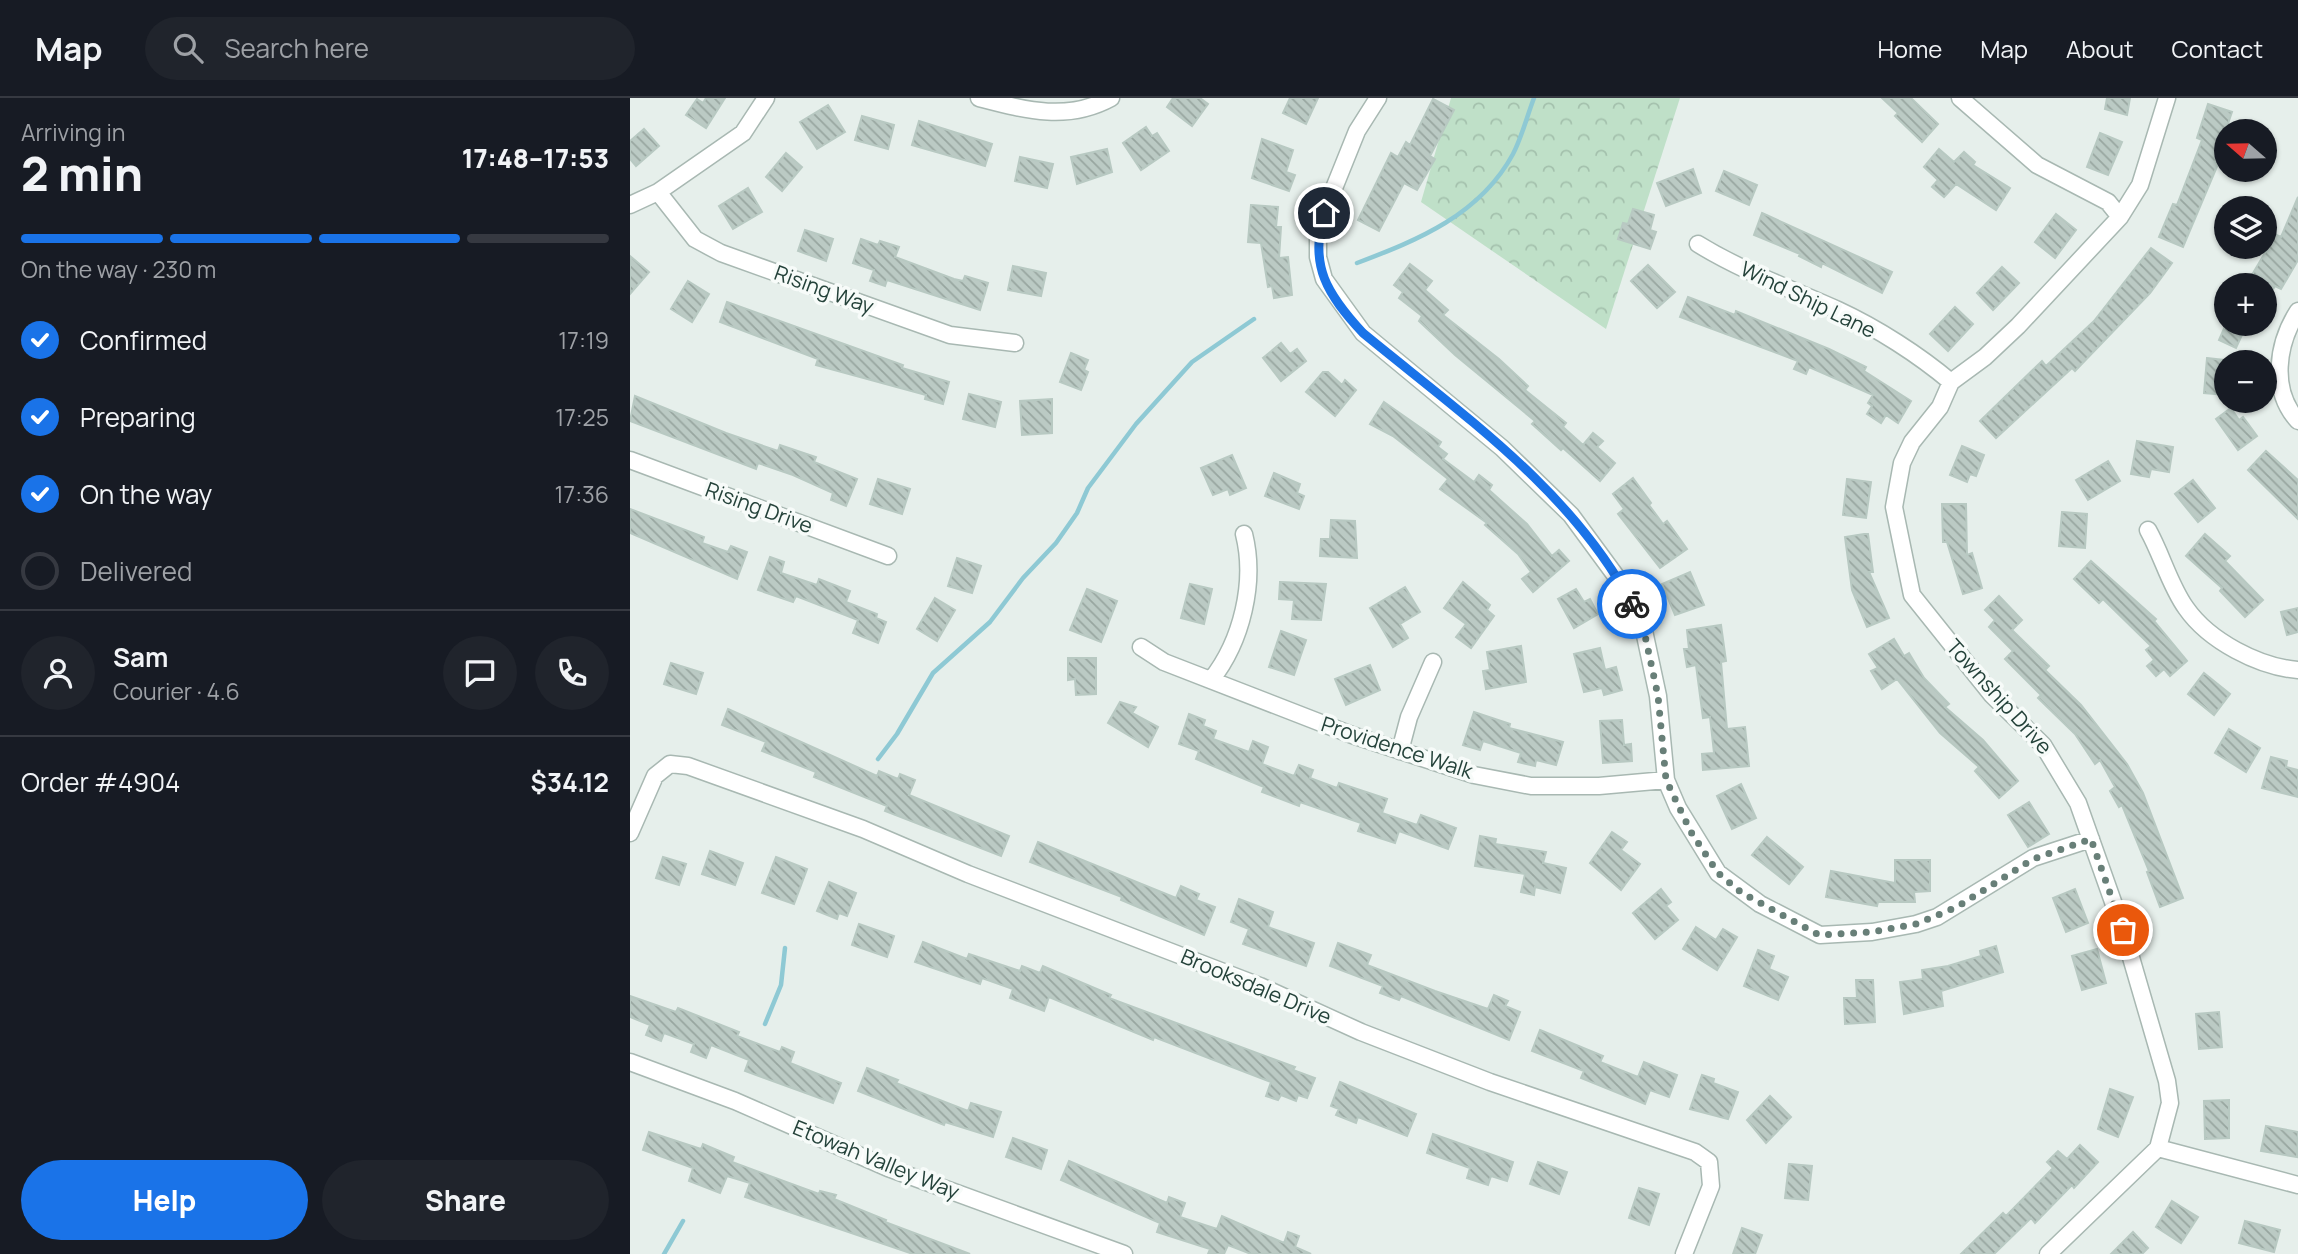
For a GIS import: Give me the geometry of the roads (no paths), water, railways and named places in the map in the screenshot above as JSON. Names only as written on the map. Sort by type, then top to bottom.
[{"type":"street","points":[[630,205],[658,192],[743,133],[766,98]]},
{"type":"street","points":[[979,98],[1053,114],[1089,107],[1111,98]]},
{"type":"street","points":[[1378,98],[1357,131],[1324,213],[1318,234],[1318,257],[1324,279],[1334,298],[1363,333],[1502,448],[1571,515],[1621,583],[1643,626],[1658,696],[1666,780],[1678,808],[1718,873],[1760,904],[1819,935],[1872,932],[1916,924],[1957,907],[2033,859],[2091,839]]},
{"type":"street","points":[[1960,98],[2037,164],[2108,202],[2120,217]]},
{"type":"street","name":"Township Drive","points":[[2158,1148],[2170,1103],[2167,1081],[2123,930],[2068,782],[2043,745],[1992,695],[1912,595],[1894,506],[1896,484],[1912,442],[1940,407],[1951,382],[1985,357],[2018,326],[2120,217],[2140,185],[2166,98]]},
{"type":"street","name":"Rising Way","points":[[658,192],[695,239],[721,253],[950,335],[1015,342]]},
{"type":"street","name":"Wind Ship Lane","points":[[1698,244],[1745,270],[1842,312],[1936,369],[1951,382]]},
{"type":"street","points":[[2298,311],[2286,336],[2278,380],[2291,413],[2298,421]]},
{"type":"street","name":"Rising Drive","points":[[630,460],[888,556]]},
{"type":"street","points":[[2148,530],[2185,607],[2199,624],[2249,659],[2298,670]]},
{"type":"street","points":[[1211,680],[1237,634],[1245,601],[1249,555],[1244,534]]},
{"type":"street","name":"Providence Walk","points":[[1141,647],[1164,662],[1400,751],[1475,775],[1531,786],[1599,786],[1666,780]]},
{"type":"street","points":[[1400,751],[1409,717],[1433,662]]},
{"type":"street","name":"Brooksdale Drive","points":[[630,833],[655,776],[670,764],[688,766],[829,817],[1260,986],[1362,1032],[1490,1082],[1686,1148],[1709,1162],[1711,1186],[1684,1254]]},
{"type":"street","name":"Etowah Valley Way","points":[[630,1062],[735,1101],[888,1168],[1124,1254]]},
{"type":"street","points":[[2054,1251],[2158,1148],[2191,1154],[2298,1185]]},
{"type":"waterway","points":[[1357,263],[1446,223],[1483,194],[1513,154],[1534,98]]},
{"type":"waterway","points":[[878,759],[897,734],[933,673],[990,622],[1023,578],[1056,543],[1077,513],[1088,488],[1136,424],[1192,362],[1254,319]]},
{"type":"waterway","points":[[765,1024],[781,985],[785,948]]},
{"type":"waterway","points":[[664,1254],[683,1221]]}]
